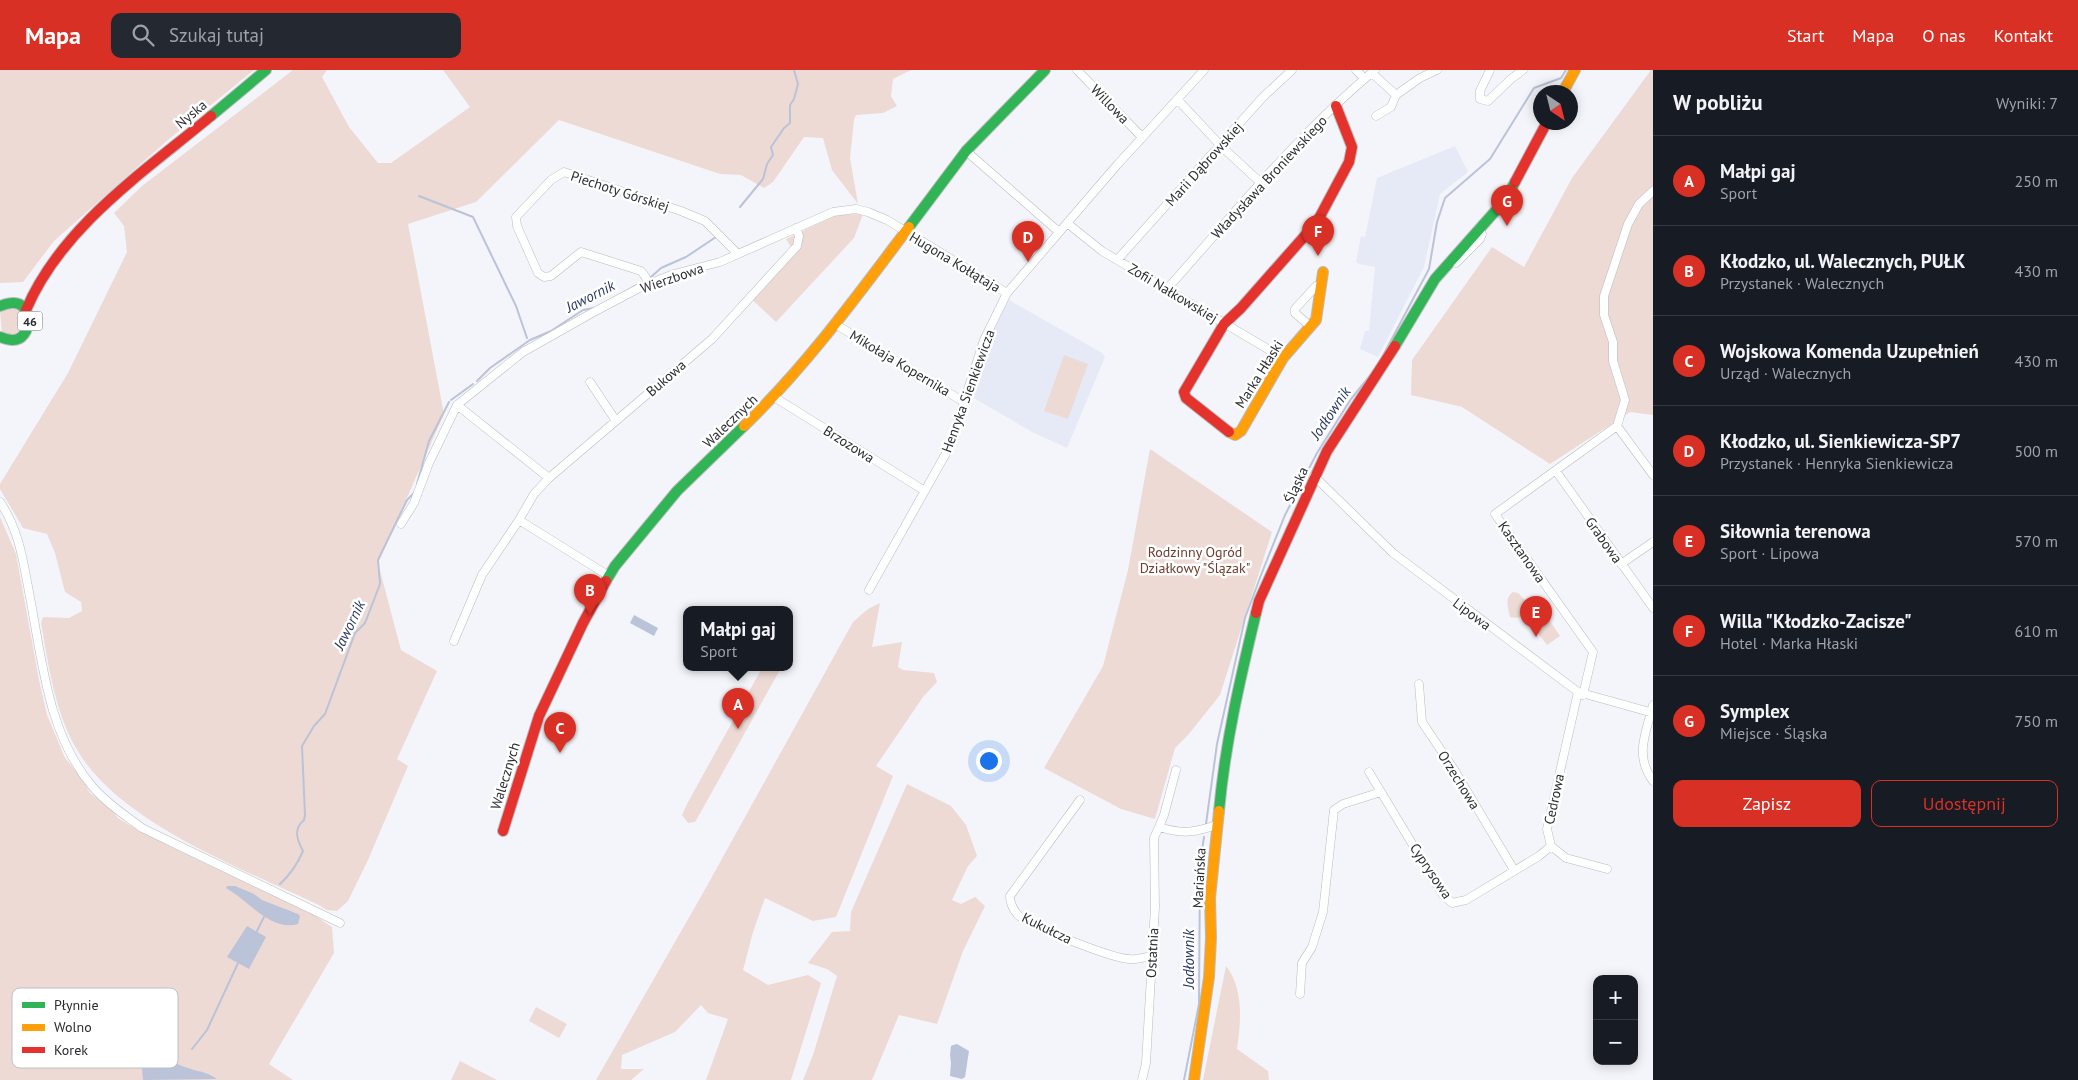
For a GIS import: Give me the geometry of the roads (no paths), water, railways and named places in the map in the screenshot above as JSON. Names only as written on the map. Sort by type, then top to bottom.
[{"type":"street","name":"Nyska","points":[[36,287],[74,238],[134,180],[266,70]]},
{"type":"street","name":"Walecznych","points":[[503,831],[538,716],[568,651],[609,576],[677,492],[774,397],[818,347],[903,231],[966,150],[1045,70]]},
{"type":"street","name":"Willowa","points":[[1077,70],[1142,137]]},
{"type":"street","name":"Henryka Sienkiewicza","points":[[869,590],[949,448],[984,340],[1006,293],[1142,137],[1204,70]]},
{"type":"street","name":"Marii Dąbrowskiej","points":[[1118,260],[1263,97],[1292,70]]},
{"type":"street","points":[[1356,70],[1364,78]]},
{"type":"street","points":[[1376,116],[1391,107],[1396,95],[1420,78],[1437,70]]},
{"type":"street","points":[[1490,70],[1480,92],[1480,99],[1484,102],[1488,102],[1523,70]]},
{"type":"street","points":[[1567,85],[1576,70]]},
{"type":"street","points":[[1373,71],[1396,95]]},
{"type":"street","name":"Władysława Broniewskiego","points":[[1167,289],[1305,134],[1373,71]]},
{"type":"street","points":[[1177,99],[1221,146],[1261,183]]},
{"type":"street","points":[[1224,324],[1311,229],[1350,162],[1352,146],[1336,106]]},
{"type":"street","name":"Śląska","points":[[1216,825],[1226,748],[1259,601],[1314,476],[1327,451],[1382,368],[1421,301],[1450,261],[1506,199],[1543,130]]},
{"type":"street","points":[[966,150],[1059,232]]},
{"type":"street","name":"Piechoty Górskiej","points":[[649,284],[640,271],[581,252],[551,276],[544,277],[538,273],[517,226],[516,217],[551,180],[564,172],[706,221],[738,254]]},
{"type":"street","points":[[1653,191],[1640,204],[1628,224],[1604,296],[1604,315],[1613,342],[1613,361],[1625,400],[1617,426],[1653,475]]},
{"type":"street","name":"Wierzbowa","points":[[457,404],[523,352],[592,313],[649,284],[738,254],[833,212],[856,209],[868,212],[887,220],[903,231]]},
{"type":"street","name":"Zofii Nałkowskiej","points":[[1067,223],[1102,251],[1283,358]]},
{"type":"street","name":"Bukowa","points":[[454,641],[482,574],[519,520],[534,494],[549,478],[712,339],[797,246],[799,236],[796,228]]},
{"type":"street","name":"Hugona Kołłątaja","points":[[903,231],[1006,293]]},
{"type":"street","name":"Marka Hłaski","points":[[1224,324],[1184,392],[1186,398],[1235,435],[1241,431],[1283,358],[1316,320],[1323,272]]},
{"type":"street","points":[[1310,326],[1295,313],[1295,309],[1316,286],[1321,286]]},
{"type":"street","points":[[16,303],[36,287]]},
{"type":"street","points":[[26,310],[36,287]]},
{"type":"street","name":"46","points":[[1,304],[16,303],[26,310],[30,321],[26,332],[17,339],[2,340]]},
{"type":"street","name":"Mikołaja Kopernika","points":[[835,324],[964,402]]},
{"type":"street","points":[[590,382],[616,421]]},
{"type":"street","name":"Brzozowa","points":[[774,397],[925,491]]},
{"type":"street","points":[[401,524],[414,503],[429,463],[457,404],[549,478]]},
{"type":"street","name":"Kasztanowa","points":[[1580,694],[1593,652],[1495,514],[1617,426]]},
{"type":"street","name":"Grabowa","points":[[1556,471],[1653,608]]},
{"type":"street","name":"Lipowa","points":[[1314,476],[1393,553],[1580,694],[1652,710]]},
{"type":"street","points":[[0,502],[13,525],[22,552],[51,707],[75,760],[92,786],[114,807],[142,828],[340,923]]},
{"type":"street","points":[[519,520],[609,576]]},
{"type":"street","points":[[1621,564],[1653,542]]},
{"type":"street","name":"Orzechowa","points":[[1419,684],[1422,722],[1456,771],[1514,870]]},
{"type":"street","name":"Cedrowa","points":[[1580,694],[1547,829],[1551,846],[1566,858],[1607,869]]},
{"type":"street","points":[[1652,710],[1642,748],[1642,757],[1646,772],[1653,781]]},
{"type":"street","name":"Ostatnia","points":[[1142,1080],[1146,1063],[1155,907],[1154,838],[1164,815],[1176,770]]},
{"type":"street","name":"Cyprysowa","points":[[1369,772],[1443,895],[1452,903],[1466,900],[1539,856],[1551,846]]},
{"type":"street","points":[[1300,994],[1302,964],[1312,947],[1323,912],[1334,810],[1343,804],[1381,792]]},
{"type":"street","name":"Kukułcza","points":[[1080,800],[1010,896],[1010,903],[1018,915],[1077,943],[1109,955],[1130,960],[1152,956]]},
{"type":"street","points":[[1159,827],[1196,833],[1216,825]]},
{"type":"street","name":"Mariańska","points":[[1194,1080],[1209,977],[1211,938],[1210,898],[1216,825]]},
{"type":"water","points":[[634,615],[658,628],[654,636],[630,623]]},
{"type":"water","points":[[227,886],[235,886],[254,894],[262,900],[298,914],[300,916],[298,924],[288,925],[269,919],[226,888]]},
{"type":"water","points":[[247,926],[266,937],[249,969],[227,957]]},
{"type":"water","points":[[957,1044],[969,1051],[965,1077],[962,1079],[950,1076],[951,1046]]},
{"type":"water","points":[[178,1064],[207,1073],[217,1079],[143,1080],[142,1068],[178,1068]]},
{"type":"waterway","name":"Jawornik","points":[[740,207],[763,179],[767,164],[773,155],[771,147],[784,128],[790,123],[790,105],[794,99],[798,84],[794,70]]},
{"type":"waterway","name":"Jodłownik","points":[[1379,363],[1429,269],[1437,222],[1445,198],[1490,159],[1534,88],[1561,78],[1566,70]]},
{"type":"waterway","points":[[419,196],[473,217],[516,306],[527,338]]},
{"type":"waterway","name":"Jawornik","points":[[651,277],[661,268],[686,257],[716,237]]},
{"type":"waterway","name":"Jawornik","points":[[624,292],[640,283]]},
{"type":"waterway","name":"Jawornik","points":[[477,381],[490,368],[530,340],[551,331],[583,310],[594,308]]},
{"type":"waterway","name":"Jodłownik","points":[[1206,824],[1217,744],[1245,618],[1261,575],[1285,515],[1317,453],[1351,399],[1377,367]]},
{"type":"waterway","name":"Jawornik","points":[[451,400],[473,384]]},
{"type":"waterway","name":"Jawornik","points":[[417,484],[429,441],[449,402]]},
{"type":"waterway","name":"Jawornik","points":[[280,884],[293,869],[303,851],[297,835],[298,827],[304,820],[305,815],[302,746],[314,726],[325,714],[355,633],[365,623],[380,584],[378,560],[407,500],[414,493]]},
{"type":"waterway","name":"Jodłownik","points":[[1184,1080],[1199,1004],[1200,863],[1204,837]]},
{"type":"waterway","name":"Jawornik","points":[[256,933],[265,915]]},
{"type":"waterway","name":"Jawornik","points":[[192,1049],[207,1030],[239,961]]},
{"type":"place","name":"Symplex","points":[[1507,226]]},
{"type":"place","name":"Willa \"Kłodzko-Zacisze\"","points":[[1318,256]]},
{"type":"place","name":"Kłodzko, ul. Sienkiewicza-SP7","points":[[1028,262]]},
{"type":"place","name":"Kłodzko, ul. Walecznych, PUŁK","points":[[590,615]]},
{"type":"place","name":"Siłownia terenowa","points":[[1536,637]]},
{"type":"place","name":"Małpi gaj","points":[[738,729]]},
{"type":"place","name":"Wojskowa Komenda Uzupełnień","points":[[560,753]]},
{"type":"park label","name":"Rodzinny Ogród Działkowy \"Ślązak\"","points":[[1195,560]]}]
